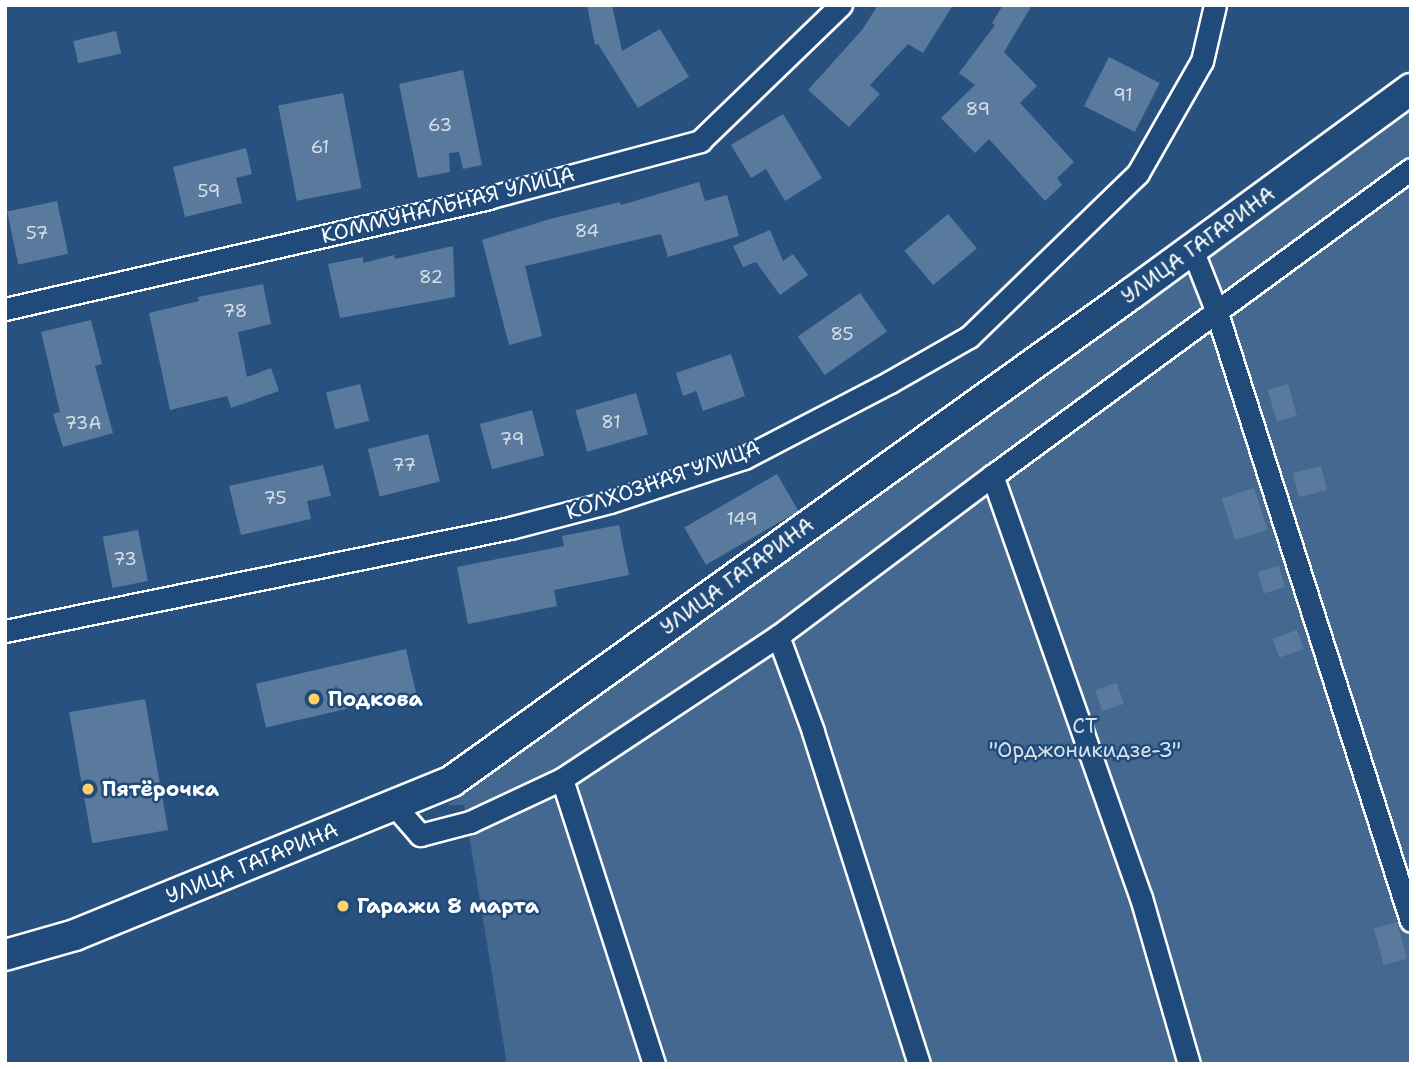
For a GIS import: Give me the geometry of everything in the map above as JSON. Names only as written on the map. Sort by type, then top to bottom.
[{"type":"main road","name":"УЛИЦА ГАГАРИНА","points":[[5,955],[75,935],[452,781],[1411,89]]},
{"type":"street","name":"КОММУНАЛЬНАЯ УЛИЦА","points":[[5,309],[488,198],[700,141],[841,5]]},
{"type":"street","name":"КОЛХОЗНАЯ УЛИЦА","points":[[5,631],[510,528],[610,502],[744,457],[841,407],[969,337],[1138,173],[1202,61],[1215,5]]},
{"type":"street","points":[[394,805],[420,835],[470,822],[562,779],[778,636],[1216,310],[1411,169]]},
{"type":"street","points":[[1192,249],[1216,310],[1411,921]]},
{"type":"street","points":[[992,477],[1141,898],[1189,1064]]},
{"type":"street","points":[[778,636],[813,730],[919,1064]]},
{"type":"street","points":[[562,779],[654,1064]]},
{"type":"green space","name":"СТ \"Орджоникидзе-3\"","points":[[1411,101],[1411,1064],[507,1064],[464,805],[447,805],[463,795],[461,784]]},
{"type":"building","points":[[587,5],[612,5],[622,51],[660,29],[689,77],[638,108],[598,44],[595,45]]},
{"type":"building","points":[[878,5],[953,5],[923,53],[908,44],[870,85],[880,94],[849,127],[808,90],[862,30]]},
{"type":"building","points":[[1003,5],[1032,5],[1004,52],[1037,86],[1020,103],[1074,162],[1057,178],[1062,185],[1045,201],[989,139],[975,153],[941,118],[975,85],[959,73],[995,25],[992,23]]},
{"type":"building","points":[[116,31],[121,53],[78,63],[73,41]]},
{"type":"building","points":[[1109,57],[1160,83],[1135,132],[1084,106]]},
{"type":"building","points":[[463,70],[482,165],[463,169],[459,152],[449,153],[450,172],[418,178],[399,84]]},
{"type":"building","points":[[343,93],[362,188],[297,201],[278,106]]},
{"type":"building","points":[[783,114],[822,178],[785,201],[766,169],[751,178],[731,145]]},
{"type":"building","points":[[246,148],[252,174],[236,178],[242,203],[185,217],[173,167]]},
{"type":"building","points":[[699,182],[705,201],[727,195],[739,236],[668,257],[661,234],[525,266],[542,336],[509,345],[482,240],[550,219],[620,202],[621,205]]},
{"type":"building","points":[[57,201],[68,254],[18,264],[7,212]]},
{"type":"building","points":[[948,214],[977,248],[933,285],[904,251]]},
{"type":"building","points":[[770,230],[783,261],[793,254],[808,275],[780,295],[756,262],[743,267],[733,246]]},
{"type":"building","points":[[453,246],[455,297],[340,318],[328,264],[363,257],[363,263],[394,255],[395,259]]},
{"type":"building","points":[[263,284],[271,324],[238,332],[247,377],[271,368],[279,391],[231,408],[227,396],[170,410],[149,313],[199,301],[198,297]]},
{"type":"building","points":[[860,293],[887,332],[825,375],[798,337]]},
{"type":"building","points":[[91,320],[102,364],[95,366],[113,433],[63,447],[53,414],[60,412],[41,332]]},
{"type":"building","points":[[731,354],[745,396],[703,411],[696,391],[683,396],[676,373]]},
{"type":"building","points":[[360,384],[369,421],[335,429],[326,392]]},
{"type":"building","points":[[1288,384],[1297,416],[1277,422],[1268,390]]},
{"type":"building","points":[[636,393],[648,434],[587,452],[575,410]]},
{"type":"building","points":[[532,410],[544,455],[492,469],[480,424]]},
{"type":"building","points":[[428,434],[440,482],[380,497],[368,449]]},
{"type":"building","points":[[323,465],[331,496],[307,501],[311,519],[241,535],[229,486]]},
{"type":"building","points":[[1321,466],[1327,490],[1299,497],[1293,473]]},
{"type":"building","points":[[777,474],[798,511],[706,565],[684,528]]},
{"type":"building","points":[[1254,488],[1268,530],[1235,540],[1222,499]]},
{"type":"building","points":[[619,525],[629,575],[554,590],[557,606],[468,624],[457,567],[564,546],[562,536]]},
{"type":"building","points":[[138,530],[148,581],[113,588],[103,537]]},
{"type":"building","points":[[1279,566],[1285,587],[1264,593],[1258,572]]},
{"type":"building","points":[[1297,630],[1304,649],[1279,658],[1273,639]]},
{"type":"building","points":[[406,649],[416,693],[266,727],[256,684]]},
{"type":"building","points":[[1117,683],[1124,704],[1102,711],[1095,690]]},
{"type":"building","points":[[145,699],[168,830],[92,843],[69,712]]},
{"type":"building","points":[[1397,922],[1407,959],[1384,965],[1374,928]]},
{"type":"place","name":"Подкова","points":[[314,699]]},
{"type":"place","name":"Пятёрочка","points":[[88,789]]},
{"type":"place","name":"Гаражи 8 марта","points":[[343,906]]}]
